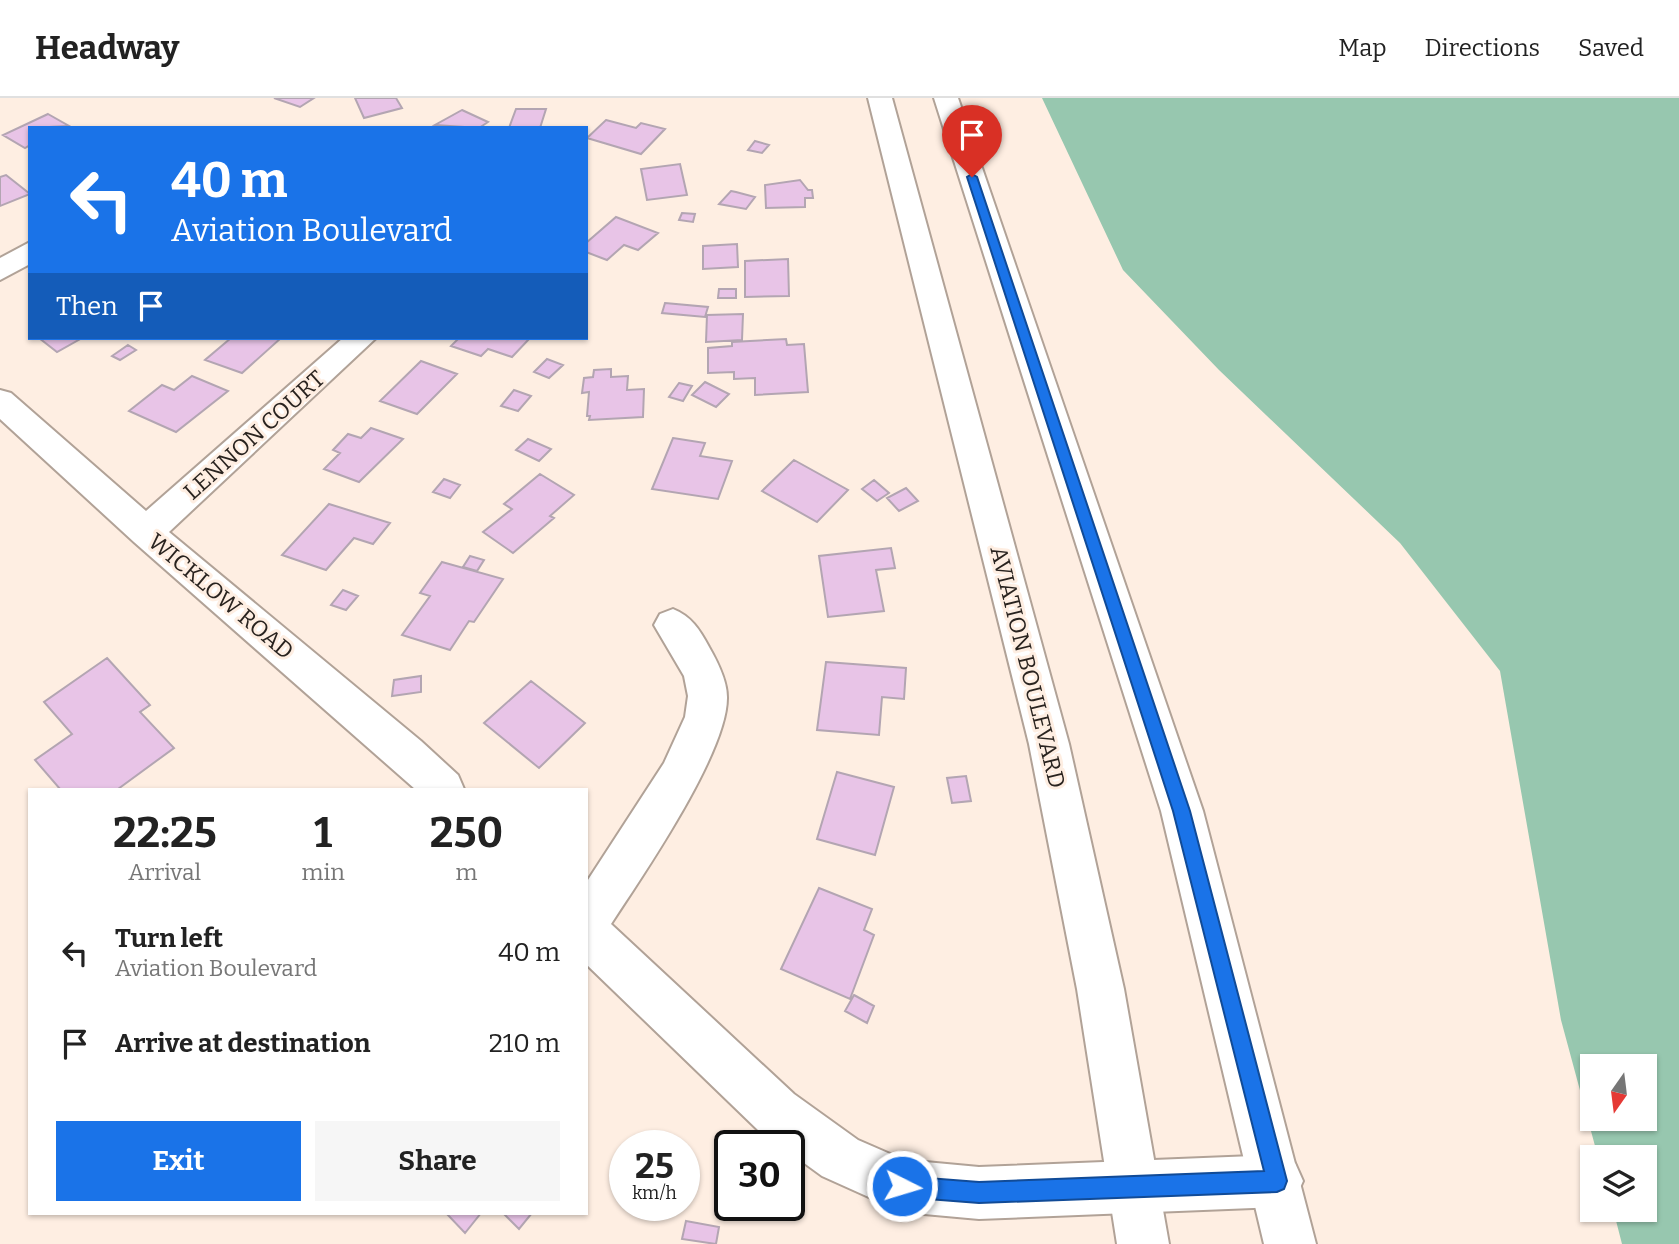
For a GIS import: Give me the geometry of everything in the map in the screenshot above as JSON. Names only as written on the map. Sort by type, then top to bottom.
[{"type":"main road","name":"AVIATION BOULEVARD","points":[[880,98],[1032,679],[1070,836],[1135,1187],[1143,1244]]},
{"type":"main road","points":[[946,98],[1182,811],[1277,1181],[1290,1244]]},
{"type":"main road","points":[[0,271],[28,252]]},
{"type":"main road","name":"LENNON COURT","points":[[146,532],[359,340]]},
{"type":"main road","name":"WICKLOW ROAD","points":[[0,401],[146,532],[407,754],[442,788]]},
{"type":"main road","points":[[588,919],[671,791],[696,741],[709,699],[699,660],[673,625]]},
{"type":"main road","points":[[588,934],[776,1112],[840,1158],[902,1186],[979,1193],[1277,1181]]},
{"type":"green space","points":[[1042,98],[1679,98],[1679,1244],[1622,1244],[1616,1222],[1657,1222],[1657,1145],[1595,1145],[1591,1131],[1657,1131],[1657,1054],[1580,1054],[1580,1090],[1561,1020],[1500,671],[1400,543],[1219,370],[1123,270]]},
{"type":"building","points":[[274,98],[314,98],[300,107]]},
{"type":"building","points":[[355,98],[396,98],[402,108],[364,118]]},
{"type":"building","points":[[516,109],[546,109],[541,126],[510,126]]},
{"type":"building","points":[[462,110],[488,122],[482,126],[435,125]]},
{"type":"building","points":[[48,114],[69,126],[28,126],[28,146],[25,148],[3,135]]},
{"type":"building","points":[[606,120],[636,128],[641,123],[665,129],[641,154],[588,137]]},
{"type":"building","points":[[755,141],[769,145],[762,153],[748,150]]},
{"type":"building","points":[[680,164],[687,195],[647,200],[641,169]]},
{"type":"building","points":[[6,175],[28,195],[0,206],[0,177]]},
{"type":"building","points":[[800,180],[808,190],[812,190],[813,198],[805,198],[805,207],[766,208],[765,185]]},
{"type":"building","points":[[731,191],[755,197],[746,209],[719,204]]},
{"type":"building","points":[[682,213],[695,214],[693,222],[679,220]]},
{"type":"building","points":[[616,217],[658,233],[638,250],[624,245],[607,260],[588,253],[588,241]]},
{"type":"building","points":[[737,244],[738,267],[703,269],[703,246]]},
{"type":"building","points":[[788,259],[789,296],[745,297],[745,261]]},
{"type":"building","points":[[719,289],[736,289],[736,298],[718,298]]},
{"type":"building","points":[[665,303],[708,307],[705,317],[662,313]]},
{"type":"building","points":[[743,314],[742,340],[706,342],[707,315]]},
{"type":"building","points":[[786,339],[787,345],[804,344],[808,392],[755,395],[755,378],[734,379],[734,372],[708,373],[708,348],[732,346],[732,342]]},
{"type":"building","points":[[42,340],[78,340],[57,352]]},
{"type":"building","points":[[229,340],[279,340],[242,373],[205,360]]},
{"type":"building","points":[[457,340],[528,340],[512,357],[488,349],[481,356],[451,346]]},
{"type":"building","points":[[128,345],[136,350],[120,360],[112,356]]},
{"type":"building","points":[[547,359],[563,365],[549,378],[534,372]]},
{"type":"building","points":[[421,361],[457,374],[417,414],[380,401]]},
{"type":"building","points":[[611,369],[611,377],[628,376],[627,390],[644,389],[643,417],[589,420],[589,392],[582,393],[584,378],[593,377],[594,370]]},
{"type":"building","points":[[192,376],[228,391],[176,432],[129,411],[162,385],[174,390]]},
{"type":"building","points":[[705,382],[729,394],[716,407],[692,395]]},
{"type":"building","points":[[679,383],[692,386],[683,401],[669,397]]},
{"type":"building","points":[[514,390],[531,396],[518,411],[501,406]]},
{"type":"building","points":[[371,428],[403,439],[359,482],[324,469],[340,453],[333,450],[348,434],[361,438]]},
{"type":"building","points":[[673,438],[705,443],[700,456],[732,461],[718,499],[652,489]]},
{"type":"building","points":[[528,439],[551,449],[539,461],[516,450]]},
{"type":"building","points":[[794,460],[848,490],[817,522],[762,491]]},
{"type":"building","points":[[540,474],[574,495],[550,516],[554,518],[513,553],[483,532],[512,509],[504,504]]},
{"type":"building","points":[[444,479],[460,485],[450,498],[433,492]]},
{"type":"building","points":[[874,480],[889,493],[877,501],[862,489]]},
{"type":"building","points":[[906,488],[918,501],[899,511],[887,498]]},
{"type":"building","points":[[329,504],[390,523],[373,544],[354,538],[326,570],[282,555]]},
{"type":"building","points":[[891,548],[895,568],[876,570],[884,611],[828,617],[819,556]]},
{"type":"building","points":[[470,556],[484,560],[477,571],[463,567]]},
{"type":"building","points":[[442,562],[503,579],[474,622],[469,621],[450,650],[402,635],[430,596],[420,593]]},
{"type":"building","points":[[343,590],[358,596],[346,610],[331,605]]},
{"type":"building","points":[[107,658],[150,705],[140,712],[174,748],[119,788],[59,788],[35,760],[72,734],[44,702]]},
{"type":"building","points":[[826,662],[906,668],[904,699],[882,697],[879,735],[817,730]]},
{"type":"building","points":[[421,676],[421,692],[392,696],[394,680]]},
{"type":"building","points":[[531,681],[585,723],[539,768],[484,723]]},
{"type":"building","points":[[837,772],[894,787],[875,855],[817,839]]},
{"type":"building","points":[[966,776],[971,801],[952,803],[947,778]]},
{"type":"building","points":[[819,888],[872,909],[864,930],[874,935],[850,999],[781,969]]},
{"type":"building","points":[[854,995],[874,1006],[867,1023],[845,1011]]},
{"type":"building","points":[[448,1215],[479,1215],[465,1233]]},
{"type":"building","points":[[505,1215],[530,1215],[519,1229]]},
{"type":"building","points":[[686,1221],[719,1227],[716,1244],[682,1239]]},
{"type":"route","points":[[902,1186],[979,1193],[1277,1181],[1182,811],[972,177]]}]
